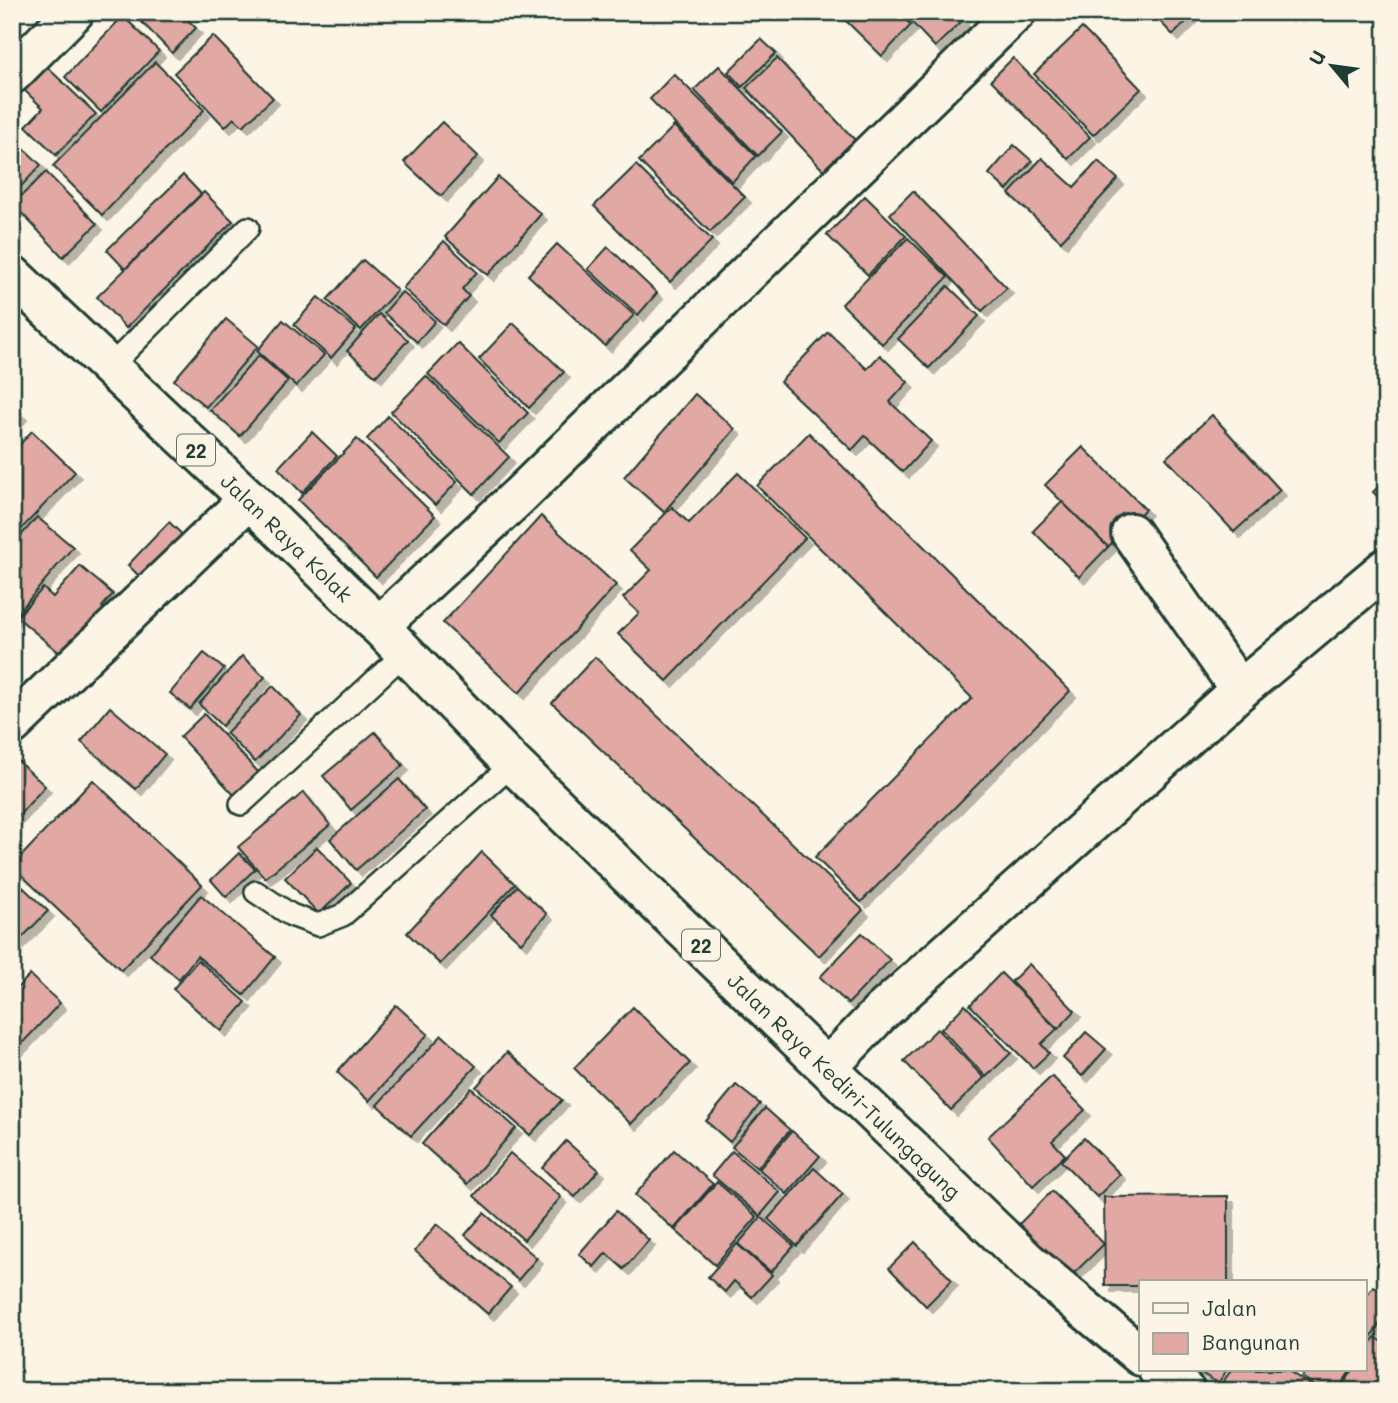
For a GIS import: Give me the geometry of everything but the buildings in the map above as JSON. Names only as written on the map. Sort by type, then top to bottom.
[{"type":"main road","points":[[12,74],[74,12]]},
{"type":"main road","points":[[379,625],[520,495],[1016,12]]},
{"type":"main road","name":"Jalan Raya Kolak","points":[[12,275],[379,625]]},
{"type":"main road","points":[[12,725],[249,499]]},
{"type":"main road","points":[[1131,533],[1240,690]]},
{"type":"main road","points":[[828,1067],[871,1022],[1240,690],[1386,568]]},
{"type":"main road","name":"Jalan Raya Kediri-Tulungagung","points":[[379,625],[513,764],[1027,1261],[1134,1351]]},
{"type":"main road","points":[[1161,1372],[1185,1391]]},
{"type":"lane","points":[[109,368],[248,228]]},
{"type":"lane","points":[[241,804],[405,653]]},
{"type":"lane","points":[[256,892],[291,915],[318,925],[343,915],[513,764]]}]
